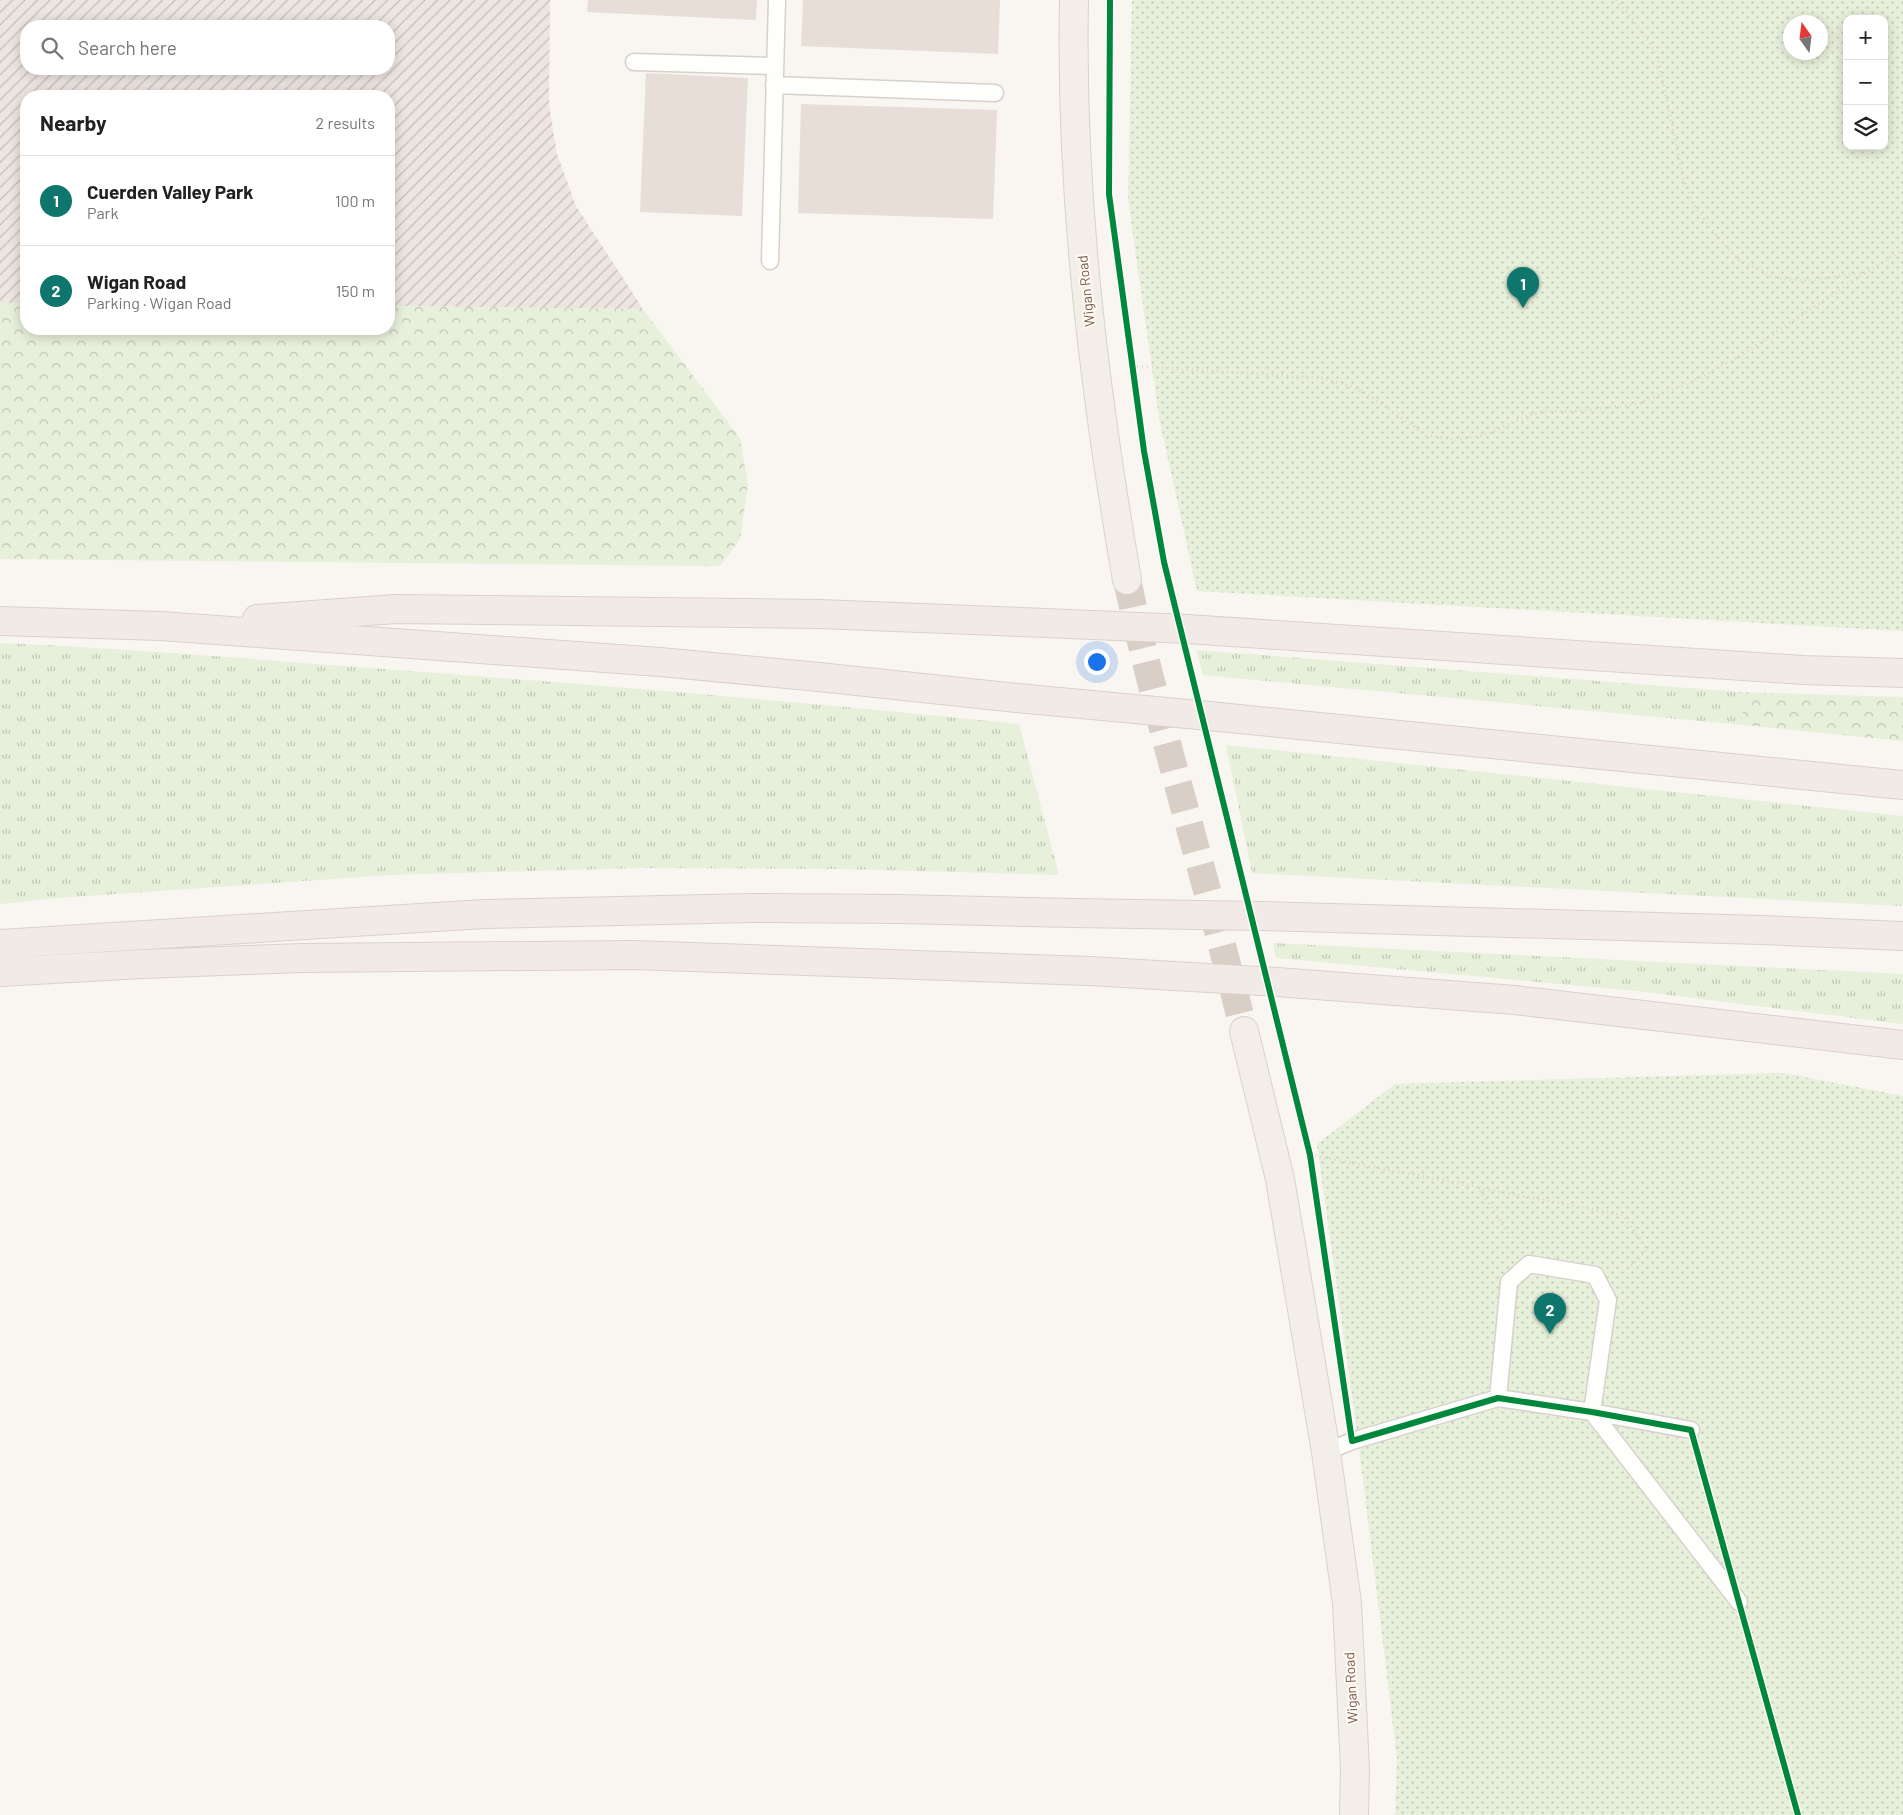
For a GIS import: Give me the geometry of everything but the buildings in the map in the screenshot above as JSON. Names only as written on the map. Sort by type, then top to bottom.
[{"type":"highway","points":[[160,626],[396,609],[818,614],[1187,629],[1755,667],[1903,673]]},
{"type":"highway","points":[[0,621],[160,626],[660,662],[1903,785]]},
{"type":"highway","points":[[0,944],[484,914],[752,908],[1260,916],[1762,930],[1903,936]]},
{"type":"highway","points":[[0,972],[303,958],[623,955],[1089,971],[1277,982],[1515,1000],[1903,1045]]},
{"type":"main road","name":"Wigan Road","points":[[1074,0],[1078,208],[1089,322],[1105,443],[1127,580]]},
{"type":"main road","name":"Wigan Road","points":[[1244,1031],[1280,1179],[1326,1452],[1347,1603],[1355,1769],[1354,1815]]},
{"type":"lane","points":[[770,261],[777,0]]},
{"type":"lane","points":[[634,62],[774,66]]},
{"type":"lane","points":[[774,85],[995,93]]},
{"type":"lane","points":[[1498,1398],[1509,1282],[1530,1264],[1595,1275],[1608,1300],[1592,1412],[1739,1602]]},
{"type":"lane","points":[[1326,1452],[1352,1441],[1498,1398],[1592,1412],[1691,1430]]},
{"type":"path","points":[[1616,0],[1631,17],[1657,54],[1683,177],[1693,204],[1714,233],[1739,260],[1773,277],[1804,281],[1865,273]]},
{"type":"path","points":[[1132,366],[1322,378],[1368,395],[1426,435],[1456,440],[1485,435],[1532,414],[1638,404],[1693,381],[1742,355],[1903,250]]},
{"type":"path","points":[[1131,357],[1133,376]]},
{"type":"path","points":[[1308,1146],[1312,1165]]},
{"type":"path","points":[[1310,1155],[1623,1215],[1647,1249],[1624,1272]]},
{"type":"path","points":[[1478,1188],[1508,1233]]},
{"type":"shaded area","points":[[0,0],[550,0],[549,105],[557,154],[576,206],[643,309],[395,306],[395,90],[20,90],[20,303],[0,303]]},
{"type":"green space","points":[[1132,0],[1903,0],[1903,631],[1197,591],[1159,418],[1128,199]]},
{"type":"green space","points":[[0,303],[20,303],[20,335],[395,335],[395,306],[643,309],[740,438],[748,485],[740,539],[720,566],[0,559]]},
{"type":"green space","points":[[0,643],[144,651],[543,681],[1019,724],[1059,875],[844,869],[637,868],[390,875],[58,898],[0,904]]},
{"type":"green space","points":[[1196,650],[1740,692],[1744,725],[1203,675]]},
{"type":"green space","points":[[1740,692],[1903,697],[1903,741],[1744,725]]},
{"type":"green space","points":[[1226,745],[1903,816],[1903,906],[1252,873]]},
{"type":"green space","points":[[1273,943],[1903,974],[1903,1024],[1637,991],[1276,958]]},
{"type":"green space","points":[[1784,1073],[1903,1096],[1903,1815],[1395,1815],[1397,1758],[1358,1439],[1317,1144],[1395,1084]]},
{"type":"tunnel","points":[[1127,580],[1154,694],[1244,1031]]},
{"type":"cycle path","points":[[1110,0],[1109,194],[1144,451],[1164,562],[1310,1155],[1352,1441],[1498,1398],[1592,1412],[1691,1430],[1798,1815]]},
{"type":"place","name":"Cuerden Valley Park","points":[[1523,308]]},
{"type":"place","name":"Wigan Road","points":[[1550,1334]]}]
